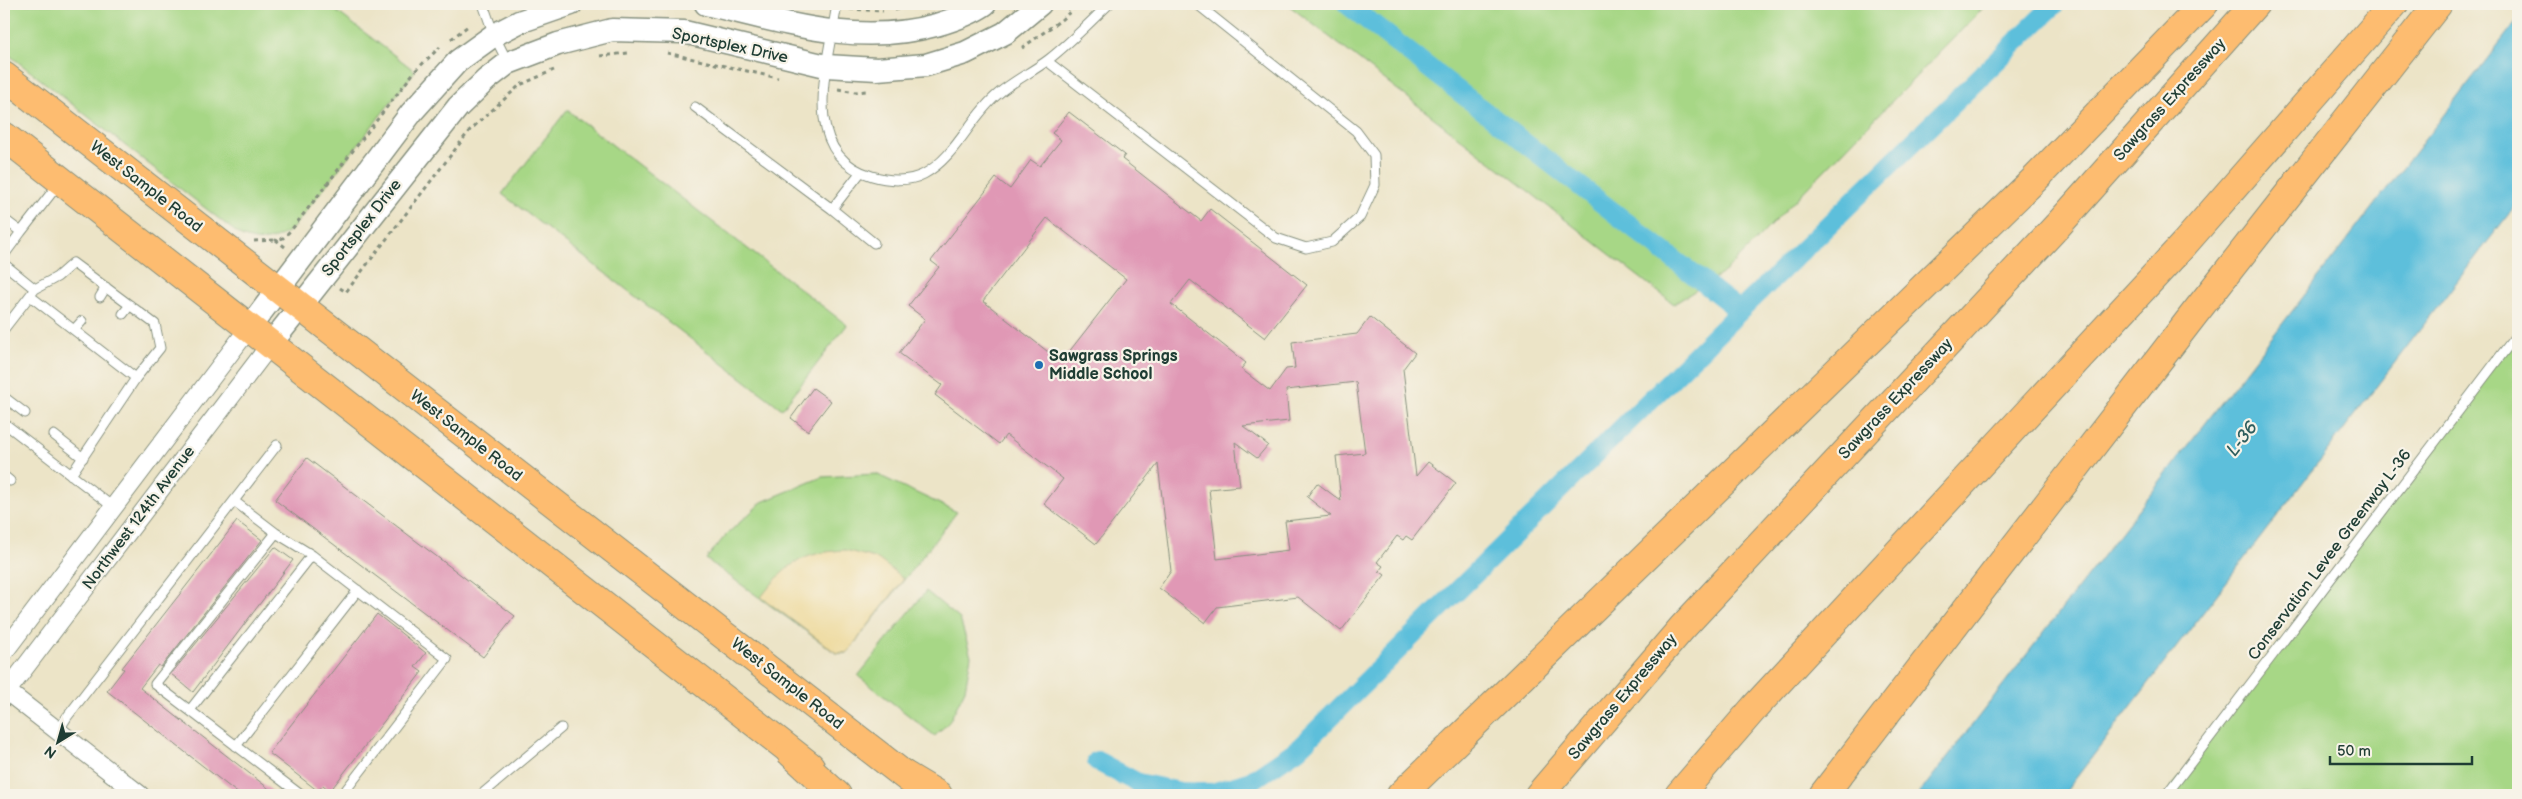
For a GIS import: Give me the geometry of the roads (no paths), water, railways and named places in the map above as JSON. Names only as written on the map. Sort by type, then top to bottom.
[{"type":"main road","points":[[1401,795],[2034,180],[2204,4]]},
{"type":"main road","name":"Sawgrass Expressway","points":[[1540,795],[1682,628],[2058,225],[2255,4]]},
{"type":"main road","points":[[1679,795],[1788,670],[2185,243],[2394,4]]},
{"type":"main road","points":[[1823,795],[2195,313],[2438,4]]},
{"type":"main road","name":"West Sample Road","points":[[4,76],[928,795]]},
{"type":"main road","points":[[4,136],[791,752],[850,795]]},
{"type":"main road","points":[[791,752],[837,795]]},
{"type":"main road","points":[[903,774],[938,795]]},
{"type":"street","name":"Sportsplex Drive","points":[[248,328],[412,112],[458,61],[494,35],[519,22],[570,4]]},
{"type":"street","points":[[706,4],[807,28],[876,35],[915,30],[955,20],[984,5],[1011,42]]},
{"type":"street","name":"Sportsplex Drive","points":[[270,345],[458,107],[486,80],[508,63],[558,44],[612,30],[684,32],[825,76],[926,65],[1011,42],[1040,4]]},
{"type":"street","name":"Northwest 124th Avenue","points":[[4,652],[248,328]]},
{"type":"street","name":"Northwest 124th Avenue","points":[[5,690],[270,345]]},
{"type":"street","points":[[5,690],[140,795]]},
{"type":"lane","points":[[483,4],[494,35],[508,63]]},
{"type":"lane","points":[[837,6],[825,76],[822,105],[823,122],[832,144],[846,163],[860,173],[882,180],[906,180],[923,175],[940,162],[998,94],[1047,61],[1109,4]]},
{"type":"lane","points":[[1047,61],[1276,238],[1306,248],[1332,242],[1360,216],[1374,185],[1374,155],[1356,131],[1197,4]]},
{"type":"lane","points":[[696,107],[832,209],[874,243]]},
{"type":"lane","points":[[832,209],[860,173]]},
{"type":"lane","points":[[4,255],[61,181]]},
{"type":"lane","points":[[4,220],[21,232]]},
{"type":"lane","points":[[4,329],[32,292],[57,277],[73,263],[155,324],[160,348],[136,378],[71,475]]},
{"type":"lane","points":[[4,264],[74,330],[136,378]]},
{"type":"lane","points":[[100,297],[106,287]]},
{"type":"lane","points":[[123,314],[130,305]]},
{"type":"lane","points":[[74,330],[82,321]]},
{"type":"lane","name":"Conservation Levee Greenway L-36","points":[[2166,795],[2518,333]]},
{"type":"lane","points":[[99,349],[105,340]]},
{"type":"lane","points":[[4,397],[24,413]]},
{"type":"lane","points":[[4,423],[113,507]]},
{"type":"lane","points":[[54,435],[83,458]]},
{"type":"lane","points":[[58,731],[277,446]]},
{"type":"lane","points":[[234,501],[276,533],[312,555],[447,659],[342,795]]},
{"type":"lane","points":[[276,533],[155,684],[301,795]]},
{"type":"lane","points":[[190,710],[312,555]]},
{"type":"lane","points":[[236,746],[358,590]]},
{"type":"lane","points":[[482,795],[561,728]]},
{"type":"water","name":"L-36","points":[[2518,19],[2518,202],[2063,795],[1918,795]]},
{"type":"waterway","points":[[1347,4],[1740,311]]},
{"type":"waterway","points":[[1097,761],[1138,783],[1180,792],[1212,793],[1251,781],[1298,749],[1740,311],[2055,4]]},
{"type":"place","name":"Sawgrass Springs Middle School","points":[[1039,365]]}]
